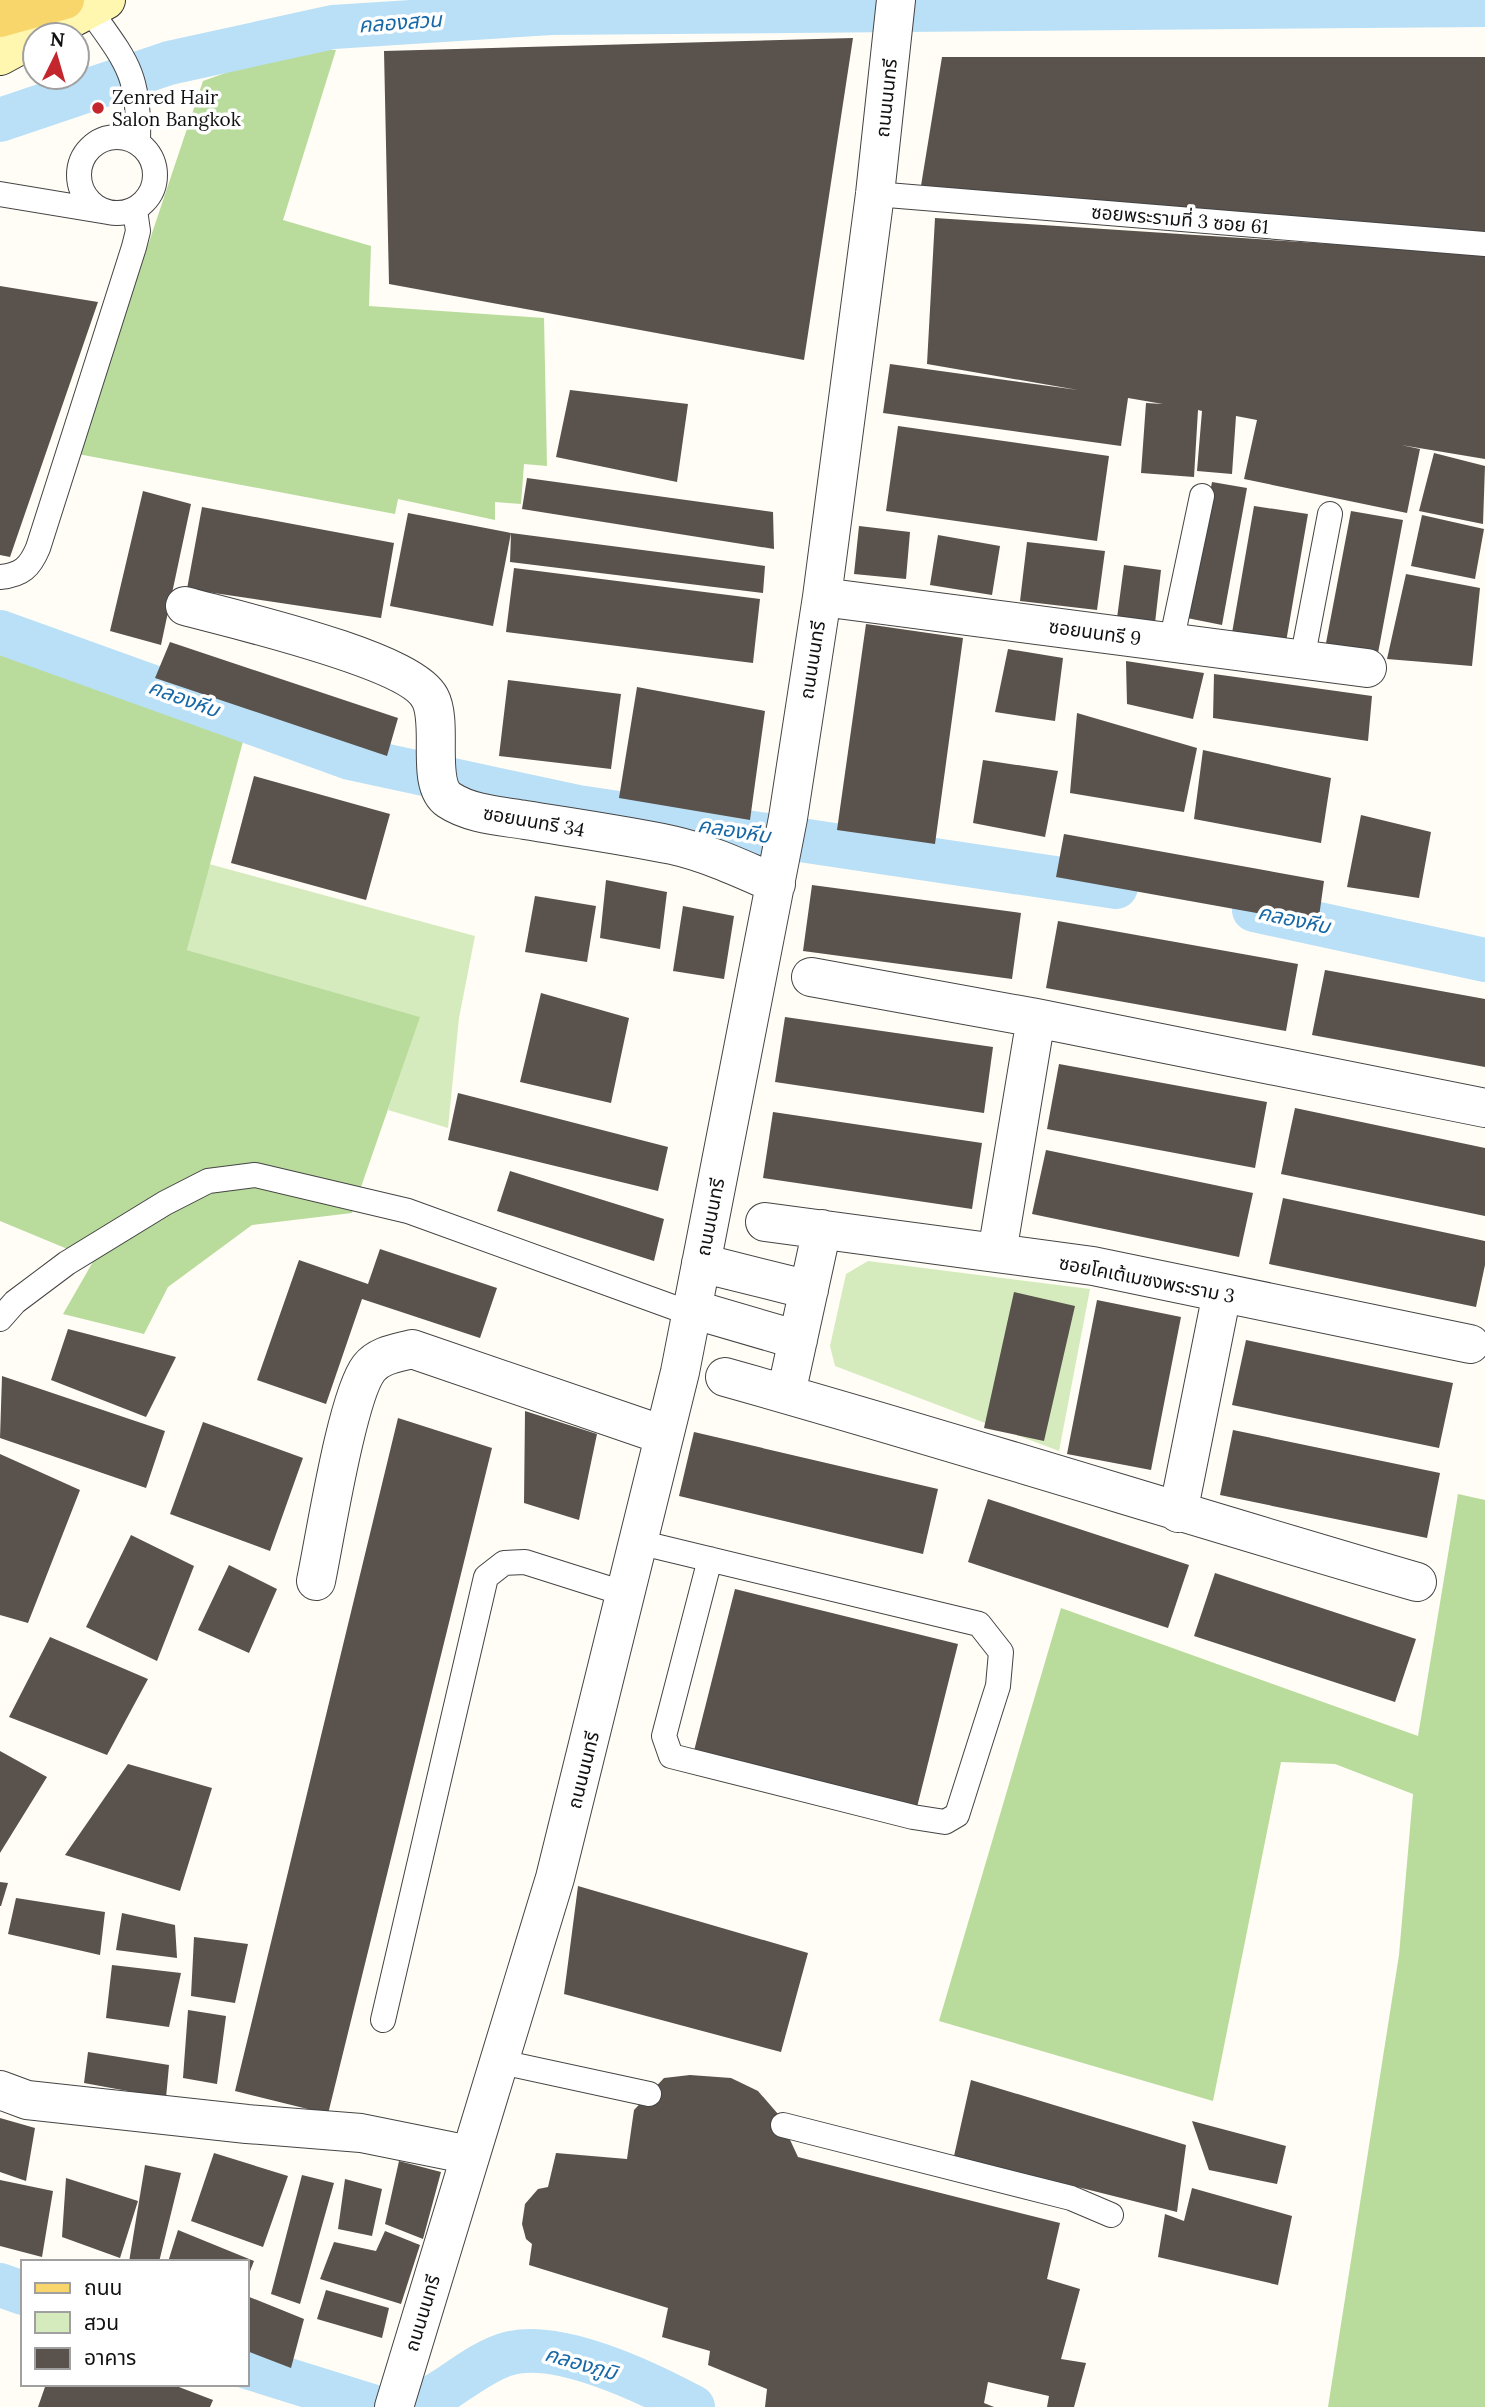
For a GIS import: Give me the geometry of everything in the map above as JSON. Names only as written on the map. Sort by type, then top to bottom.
[{"type":"main road","points":[[0,18],[86,3]]},
{"type":"main road","points":[[59,21],[86,3]]},
{"type":"main road","points":[[0,56],[21,45]]},
{"type":"street","name":"ถนนนนทรี","points":[[397,2394],[501,2062],[555,1878],[626,1594],[692,1311],[788,818],[822,597],[875,194],[895,13]]},
{"type":"street","name":"ซอยนนทรี 9","points":[[822,597],[1367,668]]},
{"type":"street","name":"ซอยนนทรี 34","points":[[185,606],[347,652],[415,681],[430,698],[436,724],[437,771],[447,799],[478,812],[674,845],[723,861],[778,872]]},
{"type":"street","points":[[811,977],[1036,1018],[1485,1108]]},
{"type":"street","points":[[997,1253],[1036,1018]]},
{"type":"street","name":"ซอยโคเต้เมซงพระราม 3","points":[[765,1222],[1093,1266],[1470,1344]]},
{"type":"street","points":[[786,1394],[822,1229]]},
{"type":"street","points":[[701,1263],[809,1290]]},
{"type":"street","points":[[1178,1513],[1222,1293]]},
{"type":"street","points":[[692,1311],[798,1340]]},
{"type":"street","points":[[316,1581],[353,1409],[367,1370],[377,1359],[412,1349],[663,1434]]},
{"type":"street","points":[[725,1377],[1026,1463],[1178,1513],[1417,1582]]},
{"type":"street","points":[[0,2090],[27,2100],[247,2124],[361,2133],[470,2155]]},
{"type":"lane","points":[[86,3],[131,73],[139,106],[138,141]]},
{"type":"lane","points":[[0,194],[108,212],[135,210],[154,190],[155,162],[138,141],[116,136],[95,142],[81,159],[79,181],[89,201],[108,212]]},
{"type":"lane","name":"ซอยพระรามที่ 3 ซอย 61","points":[[875,194],[1485,244]]},
{"type":"lane","points":[[0,577],[13,576],[31,566],[38,548],[134,247],[138,231],[135,210]]},
{"type":"lane","points":[[1171,642],[1202,496]]},
{"type":"lane","points":[[1303,660],[1330,514]]},
{"type":"lane","points":[[5,1306],[67,1263],[165,1203],[208,1181],[255,1175],[408,1211],[692,1311]]},
{"type":"lane","points":[[638,1542],[710,1559],[979,1624],[1001,1652],[998,1686],[957,1815],[945,1822],[913,1817],[671,1756],[664,1736],[710,1559]]},
{"type":"lane","points":[[383,2020],[486,1577],[504,1563],[525,1562],[626,1594]]},
{"type":"lane","points":[[501,2062],[649,2094]]},
{"type":"lane","points":[[783,2125],[1071,2198],[1111,2215]]},
{"type":"green space","points":[[290,50],[336,50],[283,220],[371,246],[369,306],[544,318],[547,466],[524,464],[521,504],[495,502],[495,520],[398,499],[395,514],[78,454],[203,81]]},
{"type":"green space","points":[[0,648],[245,734],[187,950],[420,1017],[352,1213],[252,1225],[168,1287],[144,1334],[63,1314],[94,1260],[0,1221]]},
{"type":"green space","points":[[209,864],[475,936],[459,1018],[448,1128],[388,1110],[419,1017],[187,950]]},
{"type":"green space","points":[[868,1261],[1090,1289],[1059,1451],[835,1366],[830,1346],[846,1274]]},
{"type":"green space","points":[[1458,1494],[1485,1500],[1485,2407],[1328,2407],[1399,1955],[1413,1794],[1335,1764],[1281,1762],[1213,2101],[939,2021],[1061,1608],[1418,1736]]},
{"type":"building","points":[[853,38],[804,360],[389,284],[384,51]]},
{"type":"building","points":[[942,57],[1485,57],[1485,244],[919,198]]},
{"type":"building","points":[[935,218],[1485,254],[1485,459],[1401,445],[1420,449],[1407,513],[1244,479],[1257,420],[1236,416],[1232,474],[1197,471],[1202,411],[1198,410],[1194,477],[1141,473],[1146,403],[1163,404],[1128,398],[1121,446],[883,413],[890,364],[1078,390],[927,364]]},
{"type":"building","points":[[0,286],[98,302],[10,557],[0,555]]},
{"type":"building","points":[[570,390],[688,404],[677,482],[556,457]]},
{"type":"building","points":[[898,426],[1109,456],[1097,541],[886,511]]},
{"type":"building","points":[[1434,453],[1485,466],[1483,524],[1419,511]]},
{"type":"building","points":[[527,478],[773,512],[774,549],[522,509]]},
{"type":"building","points":[[1212,482],[1247,488],[1222,625],[1187,618]]},
{"type":"building","points":[[143,491],[191,504],[161,645],[110,631]]},
{"type":"building","points":[[1254,506],[1308,514],[1286,642],[1232,633]]},
{"type":"building","points":[[202,507],[394,543],[381,618],[187,589]]},
{"type":"building","points":[[1351,511],[1403,520],[1378,653],[1326,643]]},
{"type":"building","points":[[408,513],[511,533],[493,626],[390,606]]},
{"type":"building","points":[[1422,515],[1484,529],[1475,579],[1411,566]]},
{"type":"building","points":[[859,526],[910,532],[906,579],[854,574]]},
{"type":"building","points":[[511,533],[765,566],[763,593],[510,562]]},
{"type":"building","points":[[938,535],[1000,546],[992,595],[930,585]]},
{"type":"building","points":[[1027,542],[1105,551],[1097,610],[1020,601]]},
{"type":"building","points":[[1124,565],[1161,570],[1155,623],[1117,618]]},
{"type":"building","points":[[514,568],[760,599],[753,663],[506,632]]},
{"type":"building","points":[[1406,574],[1480,588],[1472,666],[1387,659]]},
{"type":"building","points":[[866,624],[963,638],[935,844],[837,830]]},
{"type":"building","points":[[170,642],[398,718],[387,756],[155,678]]},
{"type":"building","points":[[1008,649],[1063,658],[1055,721],[995,712]]},
{"type":"building","points":[[1126,661],[1204,673],[1193,719],[1127,704]]},
{"type":"building","points":[[1214,674],[1372,696],[1368,741],[1213,718]]},
{"type":"building","points":[[508,680],[621,694],[611,769],[499,756]]},
{"type":"building","points":[[637,687],[765,711],[750,820],[619,798]]},
{"type":"building","points":[[1077,713],[1197,748],[1184,812],[1070,793]]},
{"type":"building","points":[[1203,750],[1331,778],[1321,843],[1194,819]]},
{"type":"building","points":[[983,760],[1058,771],[1045,837],[973,823]]},
{"type":"building","points":[[254,776],[390,814],[366,900],[231,863]]},
{"type":"building","points":[[1361,815],[1431,832],[1419,898],[1347,887]]},
{"type":"building","points":[[1064,834],[1324,881],[1318,924],[1056,877]]},
{"type":"building","points":[[606,880],[667,892],[660,949],[600,938]]},
{"type":"building","points":[[812,885],[1021,913],[1012,979],[803,951]]},
{"type":"building","points":[[535,896],[596,906],[587,962],[525,952]]},
{"type":"building","points":[[683,906],[734,916],[724,979],[673,971]]},
{"type":"building","points":[[1058,921],[1298,964],[1286,1031],[1046,988]]},
{"type":"building","points":[[1325,970],[1485,999],[1485,1067],[1312,1035]]},
{"type":"building","points":[[541,993],[629,1018],[611,1103],[520,1082]]},
{"type":"building","points":[[785,1017],[993,1047],[984,1113],[775,1082]]},
{"type":"building","points":[[1059,1064],[1267,1102],[1255,1168],[1047,1129]]},
{"type":"building","points":[[458,1093],[668,1147],[658,1191],[448,1140]]},
{"type":"building","points":[[1295,1108],[1485,1148],[1485,1216],[1281,1174]]},
{"type":"building","points":[[773,1112],[982,1143],[972,1209],[763,1178]]},
{"type":"building","points":[[1046,1150],[1253,1193],[1239,1257],[1032,1214]]},
{"type":"building","points":[[510,1171],[664,1219],[654,1261],[497,1211]]},
{"type":"building","points":[[1283,1198],[1485,1241],[1485,1265],[1476,1307],[1269,1264]]},
{"type":"building","points":[[380,1249],[497,1288],[480,1338],[362,1299],[326,1404],[257,1380],[299,1260],[368,1284]]},
{"type":"building","points":[[1014,1292],[1075,1306],[1044,1441],[984,1428]]},
{"type":"building","points":[[1097,1300],[1181,1317],[1151,1470],[1067,1454]]},
{"type":"building","points":[[68,1329],[176,1357],[146,1417],[51,1380]]},
{"type":"building","points":[[1246,1340],[1453,1383],[1439,1448],[1232,1405]]},
{"type":"building","points":[[2,1376],[165,1431],[146,1488],[0,1438]]},
{"type":"building","points":[[525,1411],[597,1434],[579,1520],[524,1503]]},
{"type":"building","points":[[398,1418],[492,1448],[328,2114],[235,2091]]},
{"type":"building","points":[[203,1422],[303,1458],[270,1551],[170,1514]]},
{"type":"building","points":[[1233,1430],[1440,1473],[1427,1538],[1220,1495]]},
{"type":"building","points":[[694,1432],[938,1489],[923,1554],[679,1496]]},
{"type":"building","points":[[0,1454],[80,1490],[28,1623],[0,1615]]},
{"type":"building","points":[[988,1499],[1189,1565],[1168,1628],[968,1562]]},
{"type":"building","points":[[131,1535],[194,1566],[157,1661],[86,1627]]},
{"type":"building","points":[[229,1565],[277,1589],[249,1653],[198,1630]]},
{"type":"building","points":[[1215,1573],[1416,1639],[1395,1702],[1194,1636]]},
{"type":"building","points":[[735,1589],[958,1644],[917,1807],[694,1751]]},
{"type":"building","points":[[50,1637],[148,1679],[107,1755],[9,1717]]},
{"type":"building","points":[[0,1751],[47,1777],[0,1853]]},
{"type":"building","points":[[128,1764],[212,1788],[180,1891],[65,1855]]},
{"type":"building","points":[[0,1882],[8,1883],[1,1906],[0,1906]]},
{"type":"building","points":[[578,1886],[808,1953],[781,2052],[564,1994]]},
{"type":"building","points":[[16,1898],[105,1912],[100,1955],[8,1934]]},
{"type":"building","points":[[122,1913],[175,1925],[177,1958],[116,1950]]},
{"type":"building","points":[[194,1937],[248,1944],[235,2003],[191,1996]]},
{"type":"building","points":[[112,1965],[181,1973],[169,2027],[106,2018]]},
{"type":"building","points":[[188,2010],[226,2016],[217,2084],[183,2078]]},
{"type":"building","points":[[88,2052],[169,2065],[166,2098],[84,2083]]},
{"type":"building","points":[[690,2075],[731,2078],[758,2091],[778,2114],[798,2157],[1060,2223],[1047,2279],[1080,2289],[1061,2359],[1086,2363],[1074,2407],[1047,2407],[1049,2396],[988,2382],[984,2403],[994,2407],[765,2407],[767,2389],[708,2365],[710,2351],[662,2337],[668,2308],[529,2265],[532,2244],[526,2239],[522,2224],[525,2204],[538,2189],[548,2187],[556,2153],[627,2159],[634,2110],[664,2078]]},
{"type":"building","points":[[971,2080],[1186,2145],[1177,2212],[954,2156]]},
{"type":"building","points":[[0,2118],[35,2128],[26,2181],[0,2172]]},
{"type":"building","points":[[1192,2121],[1286,2146],[1277,2184],[1209,2170]]},
{"type":"building","points":[[214,2153],[288,2176],[263,2247],[191,2221]]},
{"type":"building","points":[[399,2161],[441,2172],[423,2239],[385,2224]]},
{"type":"building","points":[[145,2165],[181,2173],[159,2260],[129,2260]]},
{"type":"building","points":[[302,2175],[334,2183],[300,2304],[271,2294]]},
{"type":"building","points":[[66,2178],[138,2201],[120,2258],[62,2237]]},
{"type":"building","points":[[345,2179],[382,2189],[372,2236],[338,2229]]},
{"type":"building","points":[[0,2180],[53,2191],[42,2257],[0,2246]]},
{"type":"building","points":[[1192,2188],[1292,2216],[1278,2285],[1158,2257],[1165,2214],[1184,2221]]},
{"type":"building","points":[[178,2230],[254,2261],[248,2276],[248,2260],[169,2260]]},
{"type":"building","points":[[385,2231],[420,2245],[401,2304],[320,2279],[334,2242],[376,2251]]},
{"type":"building","points":[[326,2290],[389,2308],[382,2338],[317,2319]]},
{"type":"building","points":[[248,2296],[304,2319],[291,2368],[248,2351]]},
{"type":"building","points":[[45,2386],[176,2386],[213,2400],[210,2407],[38,2407]]},
{"type":"waterway","name":"คลองสวน","points":[[0,120],[169,63],[333,27],[551,13],[1485,5]]},
{"type":"waterway","name":"คลองหีบ","points":[[0,632],[350,758],[578,807],[1116,887]]},
{"type":"waterway","name":"คลองหีบ","points":[[1254,910],[1485,960]]},
{"type":"waterway","name":"คลองภูมิ","points":[[0,2285],[21,2292]]},
{"type":"waterway","name":"คลองภูมิ","points":[[393,2407],[425,2401],[493,2359],[525,2351],[549,2352],[601,2365],[693,2407]]},
{"type":"waterway","name":"คลองภูมิ","points":[[248,2367],[375,2407]]},
{"type":"place","name":"Zenred Hair Salon Bangkok","points":[[98,108]]}]
